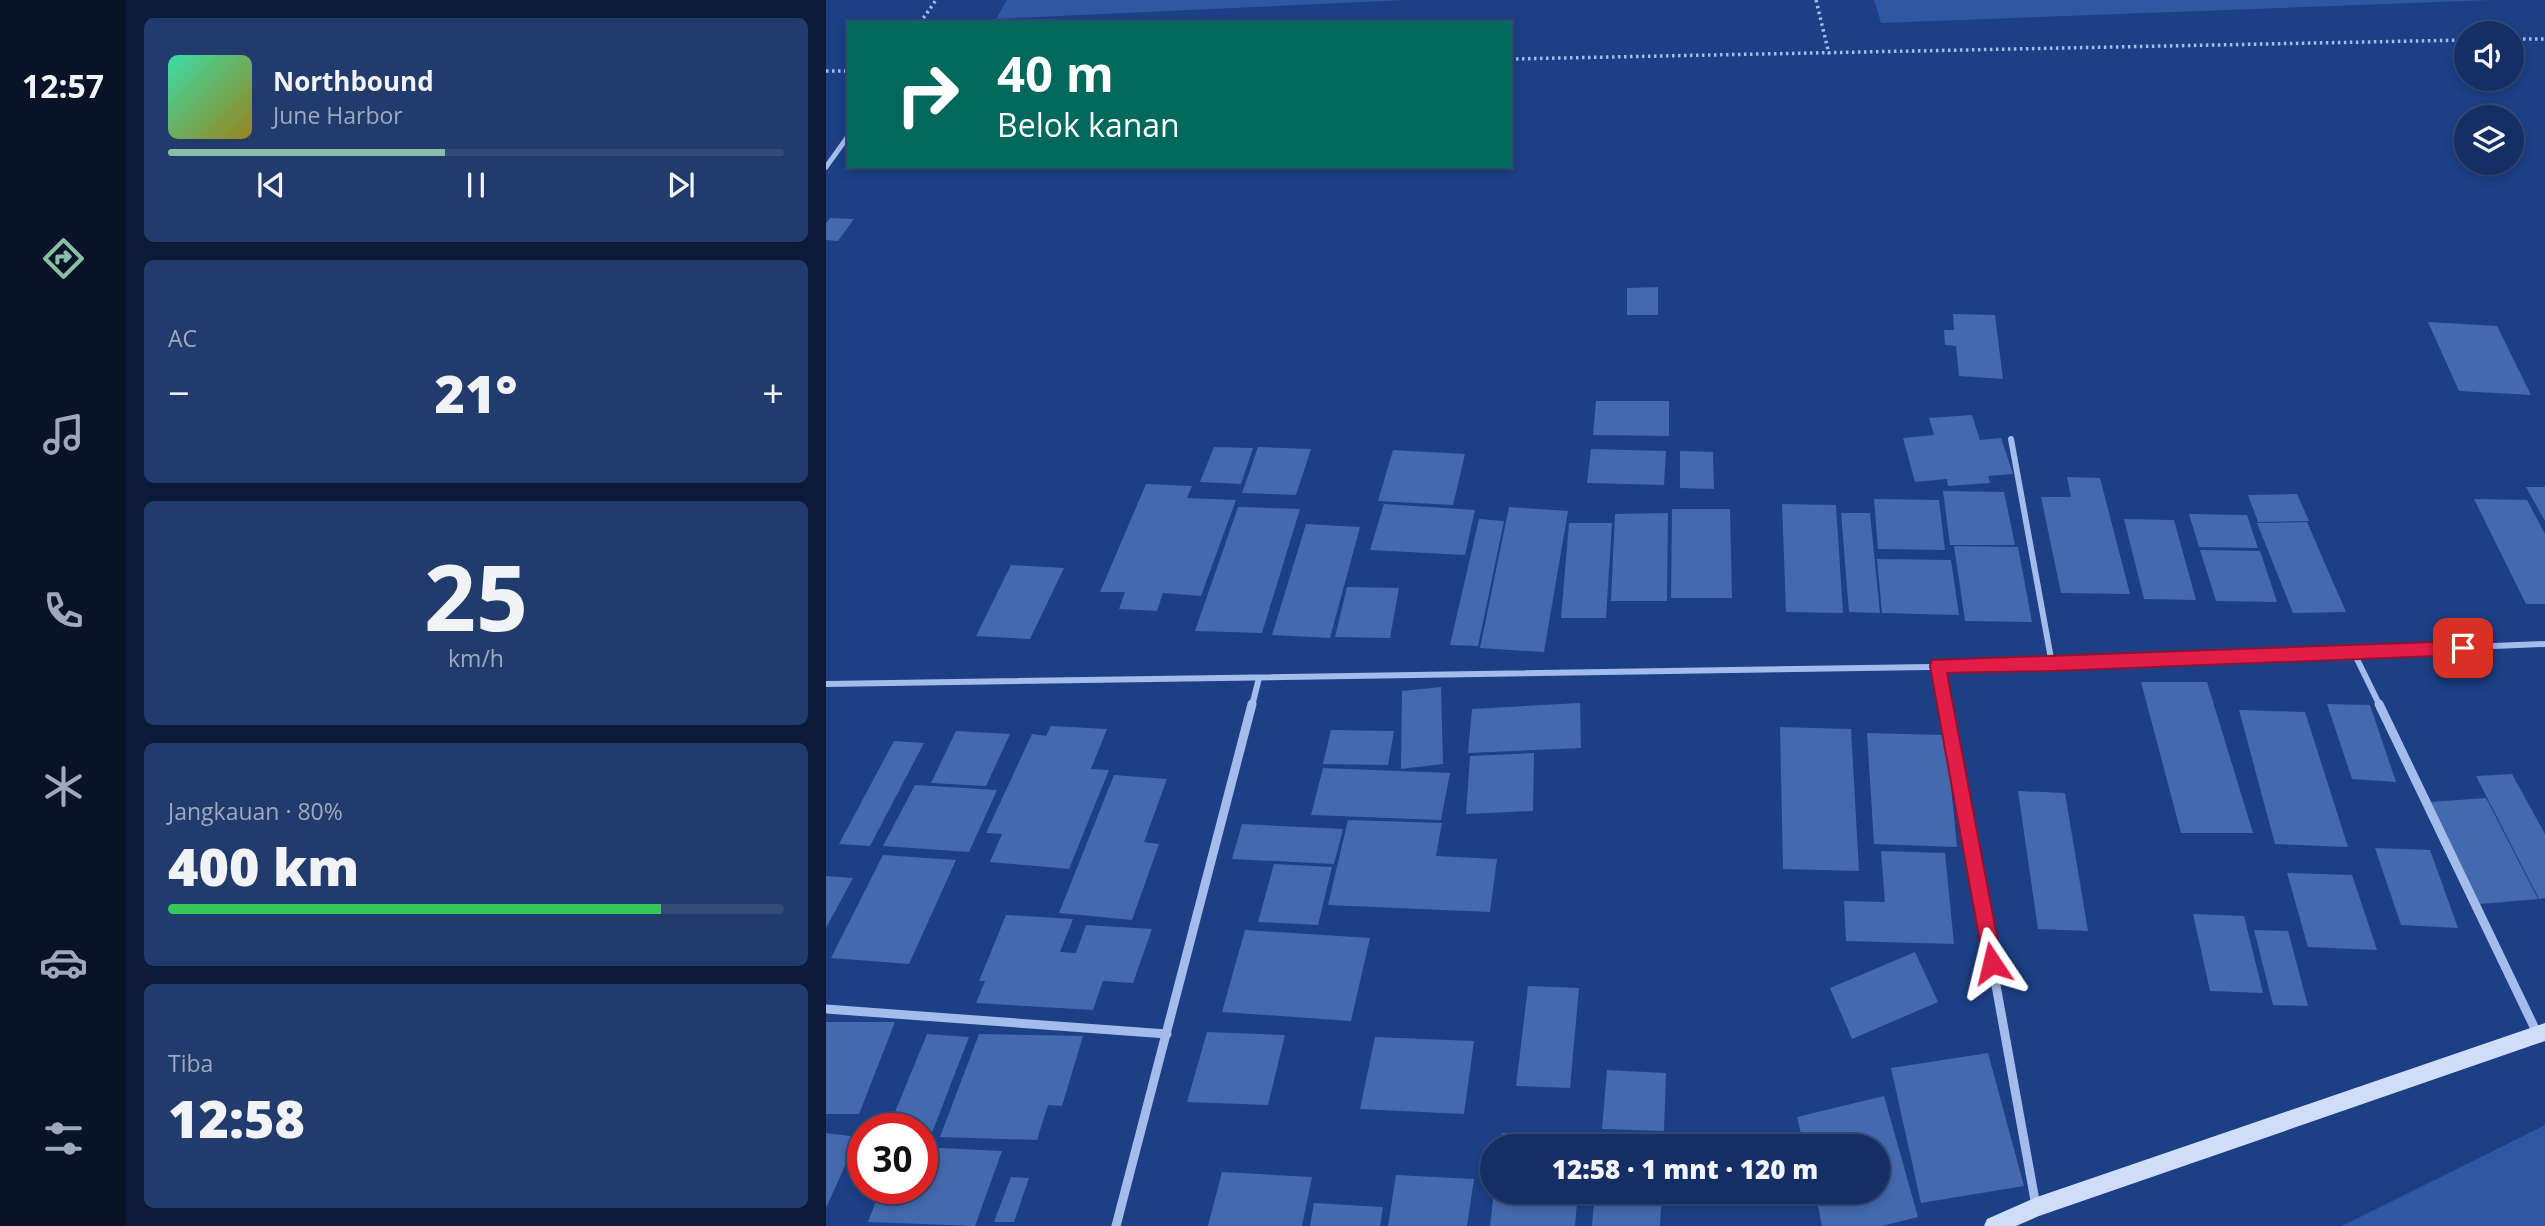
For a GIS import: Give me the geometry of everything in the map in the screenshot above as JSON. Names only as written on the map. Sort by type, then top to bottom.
[{"type":"street","points":[[826,167],[847,138]]},
{"type":"street","points":[[2011,439],[2052,664]]},
{"type":"street","points":[[826,684],[1040,678],[1259,678],[2052,664],[2545,644]]},
{"type":"street","points":[[1994,1226],[2037,1207],[2542,1034],[2354,653]]},
{"type":"street","points":[[1938,666],[2037,1207]]},
{"type":"street","points":[[1116,1226],[1259,678]]},
{"type":"street","points":[[826,1009],[1167,1034]]},
{"type":"path","points":[[921,21],[936,0]]},
{"type":"path","points":[[1816,0],[1829,54]]},
{"type":"path","points":[[2524,39],[2545,39]]},
{"type":"path","points":[[1512,60],[2454,40]]},
{"type":"path","points":[[826,71],[847,71]]},
{"type":"shaded area","points":[[1007,0],[1407,0],[996,19]]},
{"type":"shaded area","points":[[1874,0],[2492,0],[1881,23]]},
{"type":"shaded area","points":[[2545,1125],[2545,1226],[2342,1226]]},
{"type":"building","points":[[830,218],[854,219],[838,241],[826,240],[826,223]]},
{"type":"building","points":[[1658,287],[1658,315],[1627,315],[1627,288]]},
{"type":"building","points":[[1953,314],[1995,315],[2003,379],[1959,376],[1956,346],[1945,345],[1944,330],[1954,330]]},
{"type":"building","points":[[2428,322],[2497,326],[2531,395],[2459,391]]},
{"type":"building","points":[[1596,401],[1669,401],[1669,436],[1593,435]]},
{"type":"building","points":[[1972,415],[1980,440],[2001,438],[2013,474],[1988,476],[1990,483],[1948,486],[1947,479],[1915,482],[1903,438],[1934,435],[1929,418]]},
{"type":"building","points":[[1214,447],[1253,448],[1241,484],[1200,482]]},
{"type":"building","points":[[1258,447],[1311,449],[1296,495],[1242,493]]},
{"type":"building","points":[[1591,449],[1666,451],[1664,485],[1587,483]]},
{"type":"building","points":[[1393,450],[1465,454],[1453,505],[1378,501]]},
{"type":"building","points":[[1680,451],[1713,452],[1714,489],[1680,488]]},
{"type":"building","points":[[2067,477],[2100,478],[2130,594],[2061,593],[2041,497],[2071,497]]},
{"type":"building","points":[[1146,484],[1192,486],[1187,498],[1236,500],[1201,596],[1163,593],[1157,611],[1119,609],[1125,592],[1100,592]]},
{"type":"building","points":[[2526,487],[2545,487],[2545,521]]},
{"type":"building","points":[[1943,491],[2004,492],[2015,545],[1950,545]]},
{"type":"building","points":[[2297,494],[2309,521],[2258,522],[2248,495]]},
{"type":"building","points":[[1874,499],[1939,500],[1945,550],[1878,549]]},
{"type":"building","points":[[2474,499],[2527,500],[2545,534],[2545,604],[2526,604]]},
{"type":"building","points":[[1384,504],[1475,510],[1465,555],[1370,550]]},
{"type":"building","points":[[1782,504],[1836,505],[1843,613],[1786,612]]},
{"type":"building","points":[[1238,507],[1300,509],[1262,633],[1195,631]]},
{"type":"building","points":[[1509,507],[1568,511],[1544,652],[1480,648]]},
{"type":"building","points":[[1672,509],[1730,509],[1732,598],[1671,598]]},
{"type":"building","points":[[1668,513],[1667,601],[1611,601],[1615,514]]},
{"type":"building","points":[[1841,513],[1870,513],[1880,613],[1849,612]]},
{"type":"building","points":[[2189,514],[2247,515],[2258,548],[2199,547]]},
{"type":"building","points":[[1479,519],[1504,521],[1478,646],[1450,645]]},
{"type":"building","points":[[2124,519],[2174,520],[2196,600],[2144,599]]},
{"type":"building","points":[[2307,522],[2346,612],[2293,613],[2257,523]]},
{"type":"building","points":[[1569,523],[1612,523],[1606,618],[1561,618]]},
{"type":"building","points":[[1306,524],[1360,527],[1330,638],[1272,635]]},
{"type":"building","points":[[1954,546],[2018,547],[2032,622],[1965,621]]},
{"type":"building","points":[[2200,550],[2260,551],[2277,602],[2216,601]]},
{"type":"building","points":[[1877,559],[1951,560],[1959,615],[1882,613]]},
{"type":"building","points":[[1011,565],[1064,568],[1030,639],[976,636]]},
{"type":"building","points":[[1347,587],[1399,588],[1390,638],[1335,637]]},
{"type":"building","points":[[2141,682],[2207,682],[2253,833],[2181,833]]},
{"type":"building","points":[[1441,687],[1443,764],[1401,769],[1402,691]]},
{"type":"building","points":[[1580,703],[1581,748],[1468,753],[1472,709]]},
{"type":"building","points":[[2327,704],[2370,705],[2396,782],[2352,779]]},
{"type":"building","points":[[2239,710],[2305,712],[2348,847],[2275,844]]},
{"type":"building","points":[[1051,726],[1107,729],[1091,769],[1109,770],[1069,869],[990,862],[1002,834],[986,833],[1032,734],[1046,736]]},
{"type":"building","points":[[1780,727],[1851,729],[1859,871],[1783,869]]},
{"type":"building","points":[[1331,730],[1394,731],[1388,765],[1323,764]]},
{"type":"building","points":[[956,731],[1010,734],[986,786],[931,783]]},
{"type":"building","points":[[1867,733],[1946,735],[1957,847],[1874,844]]},
{"type":"building","points":[[894,741],[924,743],[870,846],[839,844]]},
{"type":"building","points":[[1534,753],[1533,811],[1466,814],[1470,756]]},
{"type":"building","points":[[1323,768],[1450,773],[1441,820],[1311,815]]},
{"type":"building","points":[[2512,774],[2545,834],[2545,898],[2539,899],[2476,776]]},
{"type":"building","points":[[1114,775],[1167,779],[1144,842],[1159,844],[1132,920],[1059,913]]},
{"type":"building","points":[[915,785],[997,790],[969,852],[883,846]]},
{"type":"building","points":[[2018,791],[2065,793],[2088,931],[2038,929]]},
{"type":"building","points":[[2486,798],[2538,899],[2480,904],[2431,802]]},
{"type":"building","points":[[1348,820],[1442,823],[1436,856],[1497,859],[1490,912],[1328,905]]},
{"type":"building","points":[[1242,824],[1343,829],[1334,864],[1232,859]]},
{"type":"building","points":[[2375,848],[2430,850],[2458,928],[2401,925]]},
{"type":"building","points":[[1881,851],[1945,853],[1954,944],[1846,941],[1844,901],[1885,902]]},
{"type":"building","points":[[883,855],[956,860],[909,964],[831,958]]},
{"type":"building","points":[[1274,864],[1332,867],[1318,925],[1258,922]]},
{"type":"building","points":[[2287,873],[2352,875],[2377,950],[2308,947]]},
{"type":"building","points":[[826,876],[853,878],[826,928]]},
{"type":"building","points":[[2193,914],[2244,916],[2263,993],[2210,991]]},
{"type":"building","points":[[1006,915],[1073,919],[1060,952],[1076,953],[1086,925],[1152,929],[1133,983],[1103,981],[1093,1010],[976,1003],[985,981],[979,981]]},
{"type":"building","points":[[1245,930],[1370,938],[1351,1021],[1222,1012]]},
{"type":"building","points":[[2254,930],[2288,931],[2308,1006],[2273,1005]]},
{"type":"building","points":[[1915,952],[1938,1002],[1852,1039],[1830,988]]},
{"type":"building","points":[[1528,986],[1579,988],[1570,1088],[1516,1086]]},
{"type":"building","points":[[826,1022],[895,1022],[859,1113],[826,1114]]},
{"type":"building","points":[[1207,1032],[1285,1035],[1268,1105],[1187,1102]]},
{"type":"building","points":[[927,1034],[969,1037],[938,1117],[938,1113],[895,1113]]},
{"type":"building","points":[[979,1034],[1083,1036],[1062,1106],[1048,1105],[1037,1140],[940,1137]]},
{"type":"building","points":[[1375,1037],[1474,1041],[1464,1114],[1360,1109]]},
{"type":"building","points":[[1988,1053],[2024,1186],[1921,1203],[1891,1068]]},
{"type":"building","points":[[1607,1070],[1666,1073],[1664,1131],[1602,1129]]},
{"type":"building","points":[[1884,1096],[1918,1217],[1882,1226],[1822,1226],[1817,1204],[1890,1204],[1890,1134],[1801,1134],[1797,1117]]},
{"type":"building","points":[[826,1133],[847,1136],[847,1161],[826,1208]]},
{"type":"building","points":[[938,1148],[1002,1151],[975,1226],[868,1222],[875,1204],[938,1204]]},
{"type":"building","points":[[1222,1172],[1312,1177],[1302,1226],[1208,1226]]},
{"type":"building","points":[[1396,1175],[1474,1179],[1467,1226],[1388,1226]]},
{"type":"building","points":[[1011,1177],[1029,1178],[1014,1222],[994,1222]]},
{"type":"building","points":[[1314,1203],[1383,1207],[1380,1226],[1310,1226]]},
{"type":"building","points":[[1493,1204],[1577,1204],[1575,1226],[1490,1226]]},
{"type":"building","points":[[1594,1204],[1661,1204],[1660,1226],[1592,1226]]},
{"type":"route","points":[[1992,963],[1938,666],[2463,648]]}]
